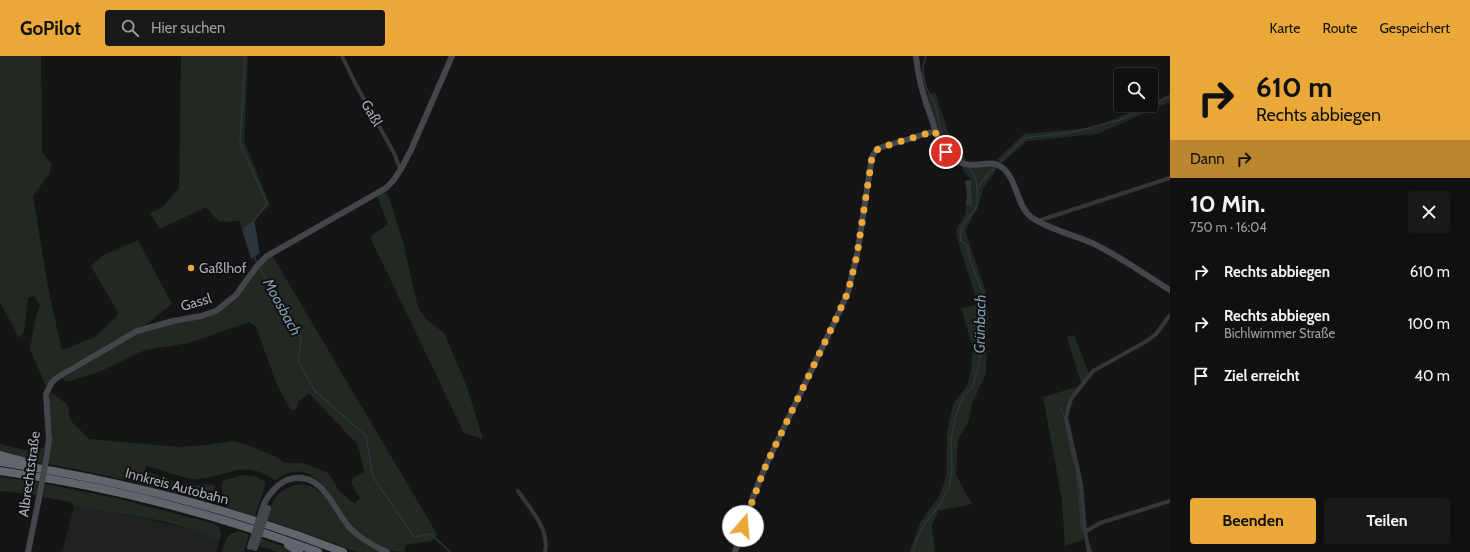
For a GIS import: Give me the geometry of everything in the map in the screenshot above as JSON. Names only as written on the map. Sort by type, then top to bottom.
[{"type":"highway","points":[[0,455],[29,463],[40,469]]},
{"type":"highway","name":"Innkreis Autobahn","points":[[0,462],[104,481],[184,500],[266,525],[343,552]]},
{"type":"highway","name":"Innkreis Autobahn","points":[[0,471],[98,488],[148,500],[212,517],[318,552]]},
{"type":"highway","points":[[0,476],[19,474]]},
{"type":"highway","points":[[273,536],[299,552]]},
{"type":"street","name":"Gaßl","points":[[342,56],[355,83],[394,153],[401,169]]},
{"type":"street","points":[[401,169],[452,56]]},
{"type":"street","points":[[916,56],[922,94],[943,149],[950,156],[961,163],[969,165],[997,164],[1004,169],[1011,178],[1026,210],[1032,217],[1039,222],[1102,248],[1170,290]]},
{"type":"street","points":[[735,552],[753,497],[766,465],[848,292],[856,261],[873,154],[879,148],[935,131]]},
{"type":"street","name":"Gassl","points":[[46,398],[47,389],[58,377],[137,330],[201,316],[216,311],[236,295],[258,265],[267,256],[386,188],[401,169]]},
{"type":"street","points":[[1039,222],[1041,220],[1170,178]]},
{"type":"street","points":[[1089,552],[1085,532],[1080,484],[1066,417],[1071,399],[1093,371],[1156,334],[1170,316]]},
{"type":"street","name":"Albrechtstraße","points":[[28,552],[40,493],[48,439],[46,398]]},
{"type":"street","points":[[252,550],[265,508],[276,487],[285,481],[297,478],[317,484],[325,491],[344,521],[355,533],[366,542],[387,552]]},
{"type":"street","points":[[518,492],[544,532],[547,544],[546,552]]},
{"type":"street","points":[[1085,532],[1100,523],[1170,502]]},
{"type":"shaded area","points":[[0,56],[41,56],[42,152],[52,164],[49,174],[33,196],[49,293],[62,350],[95,337],[119,314],[91,266],[102,256],[138,240],[172,304],[148,323],[63,371],[47,389],[30,349],[35,320],[40,305],[34,296],[28,298],[24,332],[19,338],[0,302]]},
{"type":"shaded area","points":[[181,56],[248,56],[244,141],[270,205],[242,229],[239,221],[219,222],[206,207],[160,229],[150,213],[163,207],[179,188]]},
{"type":"shaded area","points":[[935,92],[948,131],[968,163],[951,154],[941,141],[925,96]]},
{"type":"shaded area","points":[[1170,94],[1170,102],[1158,107],[1158,100]]},
{"type":"shaded area","points":[[1130,112],[1147,112],[1097,134],[1027,141],[1003,162],[996,160],[1024,134],[1096,127]]},
{"type":"shaded area","points":[[963,165],[988,165],[998,167],[983,189],[978,207],[965,231],[986,292],[988,312],[986,373],[972,404],[968,423],[958,439],[956,475],[972,504],[938,511],[932,525],[935,552],[909,552],[921,521],[939,497],[946,477],[947,432],[953,404],[967,386],[971,370],[973,348],[961,308],[978,304],[959,245],[956,230],[966,213],[966,205],[972,204],[971,180],[963,170]]},
{"type":"shaded area","points":[[971,180],[972,205],[966,205],[967,193],[965,181]]},
{"type":"shaded area","points":[[384,191],[389,197],[403,242],[418,308],[426,319],[444,333],[466,384],[483,439],[464,433],[370,237],[388,224],[377,196]]},
{"type":"shaded area","points":[[254,220],[260,253],[251,259],[242,229]]},
{"type":"shaded area","points":[[272,255],[437,534],[432,541],[406,545],[404,552],[397,552],[376,545],[353,527],[322,484],[312,476],[301,472],[289,473],[276,480],[259,472],[248,470],[233,471],[203,479],[195,479],[146,466],[145,471],[176,481],[188,484],[210,484],[215,486],[213,496],[205,501],[113,477],[49,464],[52,433],[48,403],[51,392],[68,405],[70,420],[89,439],[179,447],[232,441],[246,444],[278,458],[284,463],[303,463],[328,473],[340,492],[355,504],[360,498],[351,483],[353,478],[364,472],[358,445],[309,393],[298,402],[297,408],[294,411],[290,409],[277,385],[256,327],[249,322],[189,343],[145,350],[99,372],[66,382],[62,379],[130,337],[146,329],[205,317],[224,308],[260,265]]},
{"type":"shaded area","points":[[1074,335],[1089,374],[1081,383],[1067,337]]},
{"type":"shaded area","points":[[1080,386],[1070,399],[1064,416],[1080,484],[1083,540],[1065,546],[1062,500],[1043,397]]},
{"type":"shaded area","points":[[0,444],[33,452],[41,449],[45,445],[42,464],[0,453]]},
{"type":"shaded area","points":[[244,475],[255,476],[266,482],[255,517],[227,507],[223,502],[222,484],[224,480]]},
{"type":"shaded area","points":[[0,477],[39,482],[36,495],[0,491]]},
{"type":"shaded area","points":[[45,484],[116,498],[215,524],[221,531],[221,536],[219,541],[185,527],[167,522],[74,507],[71,502],[43,497]]},
{"type":"shaded area","points":[[294,485],[306,485],[318,491],[328,501],[343,524],[351,533],[365,544],[380,552],[357,552],[267,520],[275,498],[282,491]]},
{"type":"shaded area","points":[[74,507],[135,516],[201,532],[219,541],[216,552],[62,552]]},
{"type":"shaded area","points":[[240,531],[249,534],[244,552],[222,552],[229,535]]},
{"type":"shaded area","points":[[261,538],[294,552],[279,552],[259,546]]},
{"type":"waterway","name":"Moosbach","points":[[245,56],[240,143],[267,203],[253,222]]},
{"type":"waterway","name":"Grünbach","points":[[926,56],[923,66],[923,74],[926,87],[935,104],[941,131],[965,162]]},
{"type":"waterway","points":[[999,163],[1024,138],[1074,132],[1119,120],[1170,97]]},
{"type":"waterway","name":"Grünbach","points":[[913,552],[917,539],[925,523],[939,506],[949,487],[952,469],[951,440],[956,414],[964,395],[973,387],[979,365],[983,320],[982,291],[971,263],[967,245],[961,241],[960,236],[964,223],[977,205],[977,188],[975,177],[968,167]]},
{"type":"waterway","points":[[977,189],[995,167]]},
{"type":"waterway","name":"Moosbach","points":[[254,256],[257,263]]},
{"type":"waterway","name":"Moosbach","points":[[259,267],[301,338],[298,361],[315,391],[366,436],[373,477],[414,537],[431,534],[450,552]]},
{"type":"waterway","points":[[1061,409],[1064,416],[1074,463]]},
{"type":"waterway","points":[[1077,476],[1082,532]]},
{"type":"waterway","points":[[1090,548],[1092,552]]},
{"type":"place","name":"Gaßlhof","points":[[191,268]]},
{"type":"route","points":[[743,526],[766,465],[848,292],[857,255],[873,154],[879,148],[935,131],[940,144],[946,152]]}]
